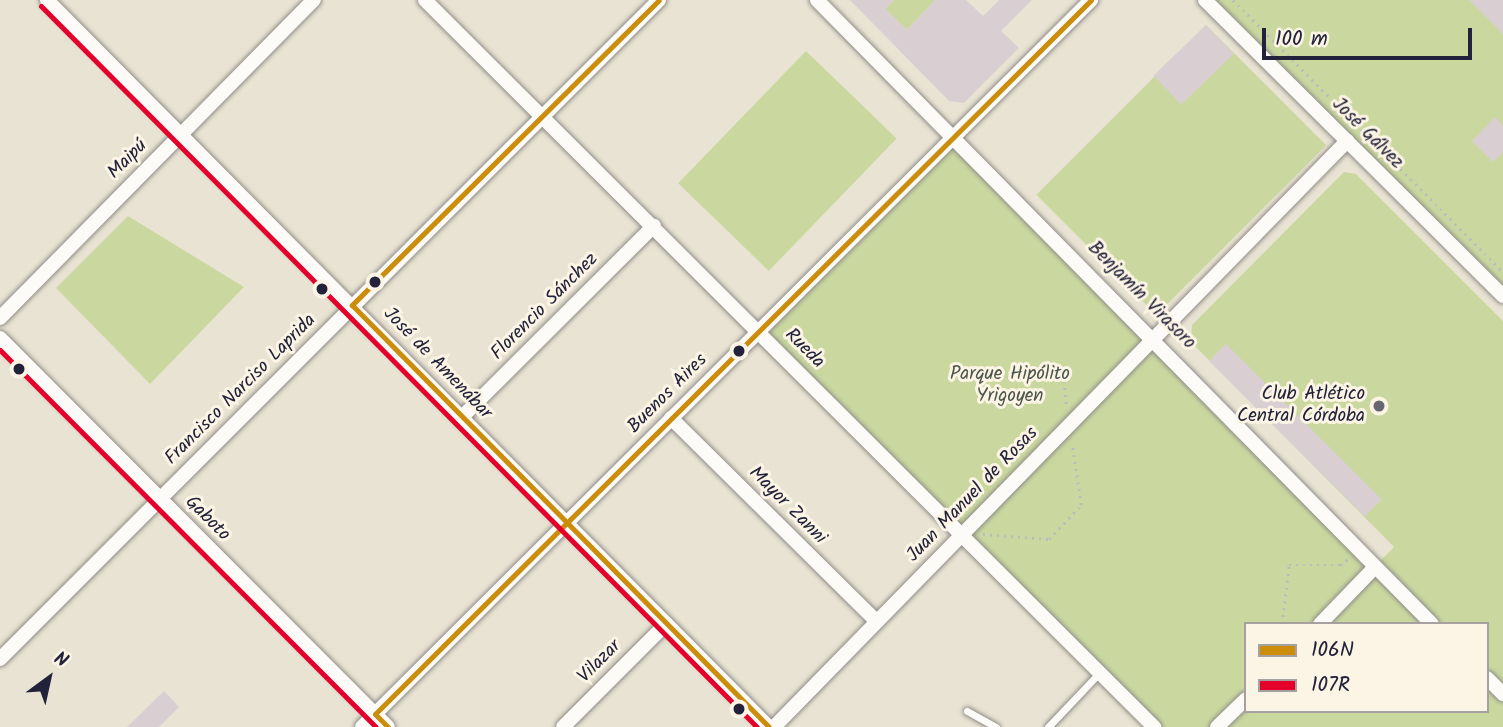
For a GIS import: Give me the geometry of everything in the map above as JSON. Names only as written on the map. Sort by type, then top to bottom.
[{"type":"street","name":"José de Amenábar","points":[[47,0],[769,727]]},
{"type":"street","name":"Maipú","points":[[0,318],[314,0]]},
{"type":"street","name":"Rueda","points":[[425,0],[963,533],[1154,727]]},
{"type":"street","name":"Francisco Narciso Laprida","points":[[0,659],[659,0]]},
{"type":"street","name":"Benjamín Virasoro","points":[[817,0],[1154,336],[1430,622]]},
{"type":"street","name":"Buenos Aires","points":[[362,727],[1091,0]]},
{"type":"street","name":"José Gálvez","points":[[1205,0],[1503,296]]},
{"type":"street","name":"Juan Manuel de Rosas","points":[[774,727],[1347,141]]},
{"type":"street","name":"Florencio Sánchez","points":[[462,417],[654,226]]},
{"type":"street","name":"Gaboto","points":[[0,338],[388,727]]},
{"type":"street","name":"Mayor Zanni","points":[[671,418],[876,621]]},
{"type":"street","points":[[1322,622],[1375,567]]},
{"type":"street","name":"Vilazar","points":[[563,727],[666,624]]},
{"type":"street","points":[[1489,680],[1503,694]]},
{"type":"street","points":[[1217,727],[1244,701]]},
{"type":"lane","points":[[1048,727],[1100,672]]},
{"type":"lane","points":[[967,711],[996,727]]},
{"type":"path","points":[[1233,0],[1503,272]]},
{"type":"path","points":[[963,533],[1049,539],[1081,505],[1063,367]]},
{"type":"path","points":[[1282,622],[1289,565],[1340,565],[1358,550]]},
{"type":"green space","points":[[894,0],[935,0],[907,30],[885,9]]},
{"type":"green space","points":[[1205,0],[1503,0],[1503,296]]},
{"type":"green space","points":[[1206,25],[1326,145],[1157,315],[1036,195]]},
{"type":"green space","points":[[806,51],[897,139],[769,271],[678,183]]},
{"type":"green space","name":"Parque Hipólito Yrigoyen","points":[[953,136],[1375,566],[1394,547],[1191,342],[1192,325],[1344,172],[1356,174],[1503,321],[1503,727],[1154,727],[759,331]]},
{"type":"green space","points":[[128,216],[244,287],[150,384],[56,288]]},
{"type":"building","points":[[850,0],[894,0],[885,9],[907,30],[935,0],[966,0],[983,16],[999,0],[1032,0],[1001,31],[1019,48],[964,103],[949,101]]},
{"type":"building","points":[[1469,0],[1503,0],[1503,34]]},
{"type":"building","points":[[1206,25],[1234,54],[1181,104],[1153,76]]},
{"type":"building","points":[[1495,117],[1503,126],[1503,152],[1493,162],[1472,141]]},
{"type":"building","points":[[1226,344],[1382,500],[1365,517],[1209,361]]},
{"type":"building","points":[[164,691],[179,707],[159,727],[127,727]]},
{"type":"transit line","name":"106N","points":[[659,0],[352,305],[769,727]]},
{"type":"transit line","name":"106N","points":[[388,727],[375,714],[1091,0]]},
{"type":"transit line","name":"107R","points":[[41,6],[757,727]]},
{"type":"transit line","name":"107R","points":[[0,350],[376,727]]},
{"type":"place","name":"Club Atlético Central Córdoba","points":[[1379,406]]}]
